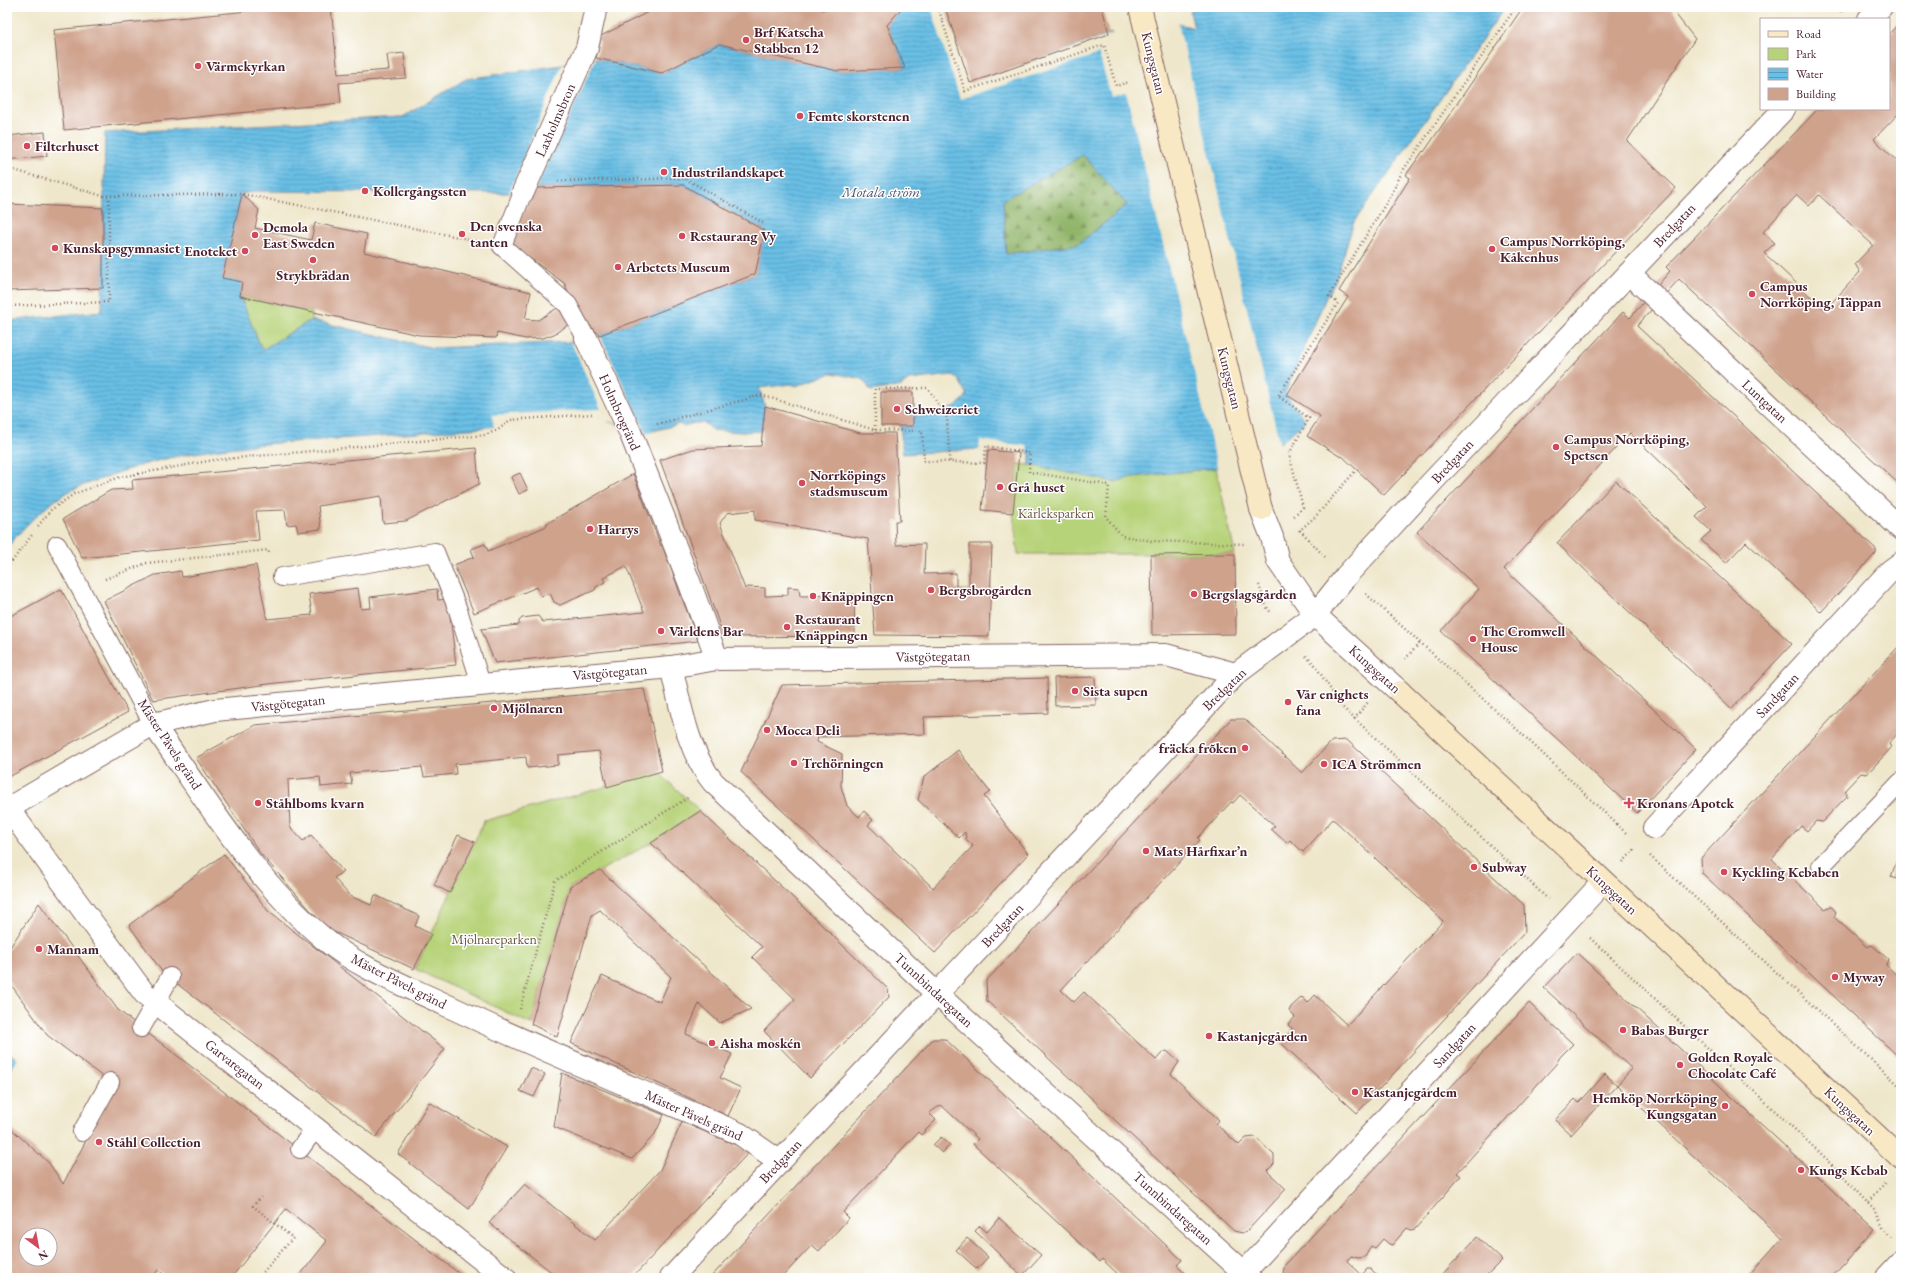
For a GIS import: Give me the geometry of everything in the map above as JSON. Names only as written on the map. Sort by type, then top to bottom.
[{"type":"main road","name":"Kungsgatan","points":[[1141,9],[1261,509]]},
{"type":"main road","name":"Kungsgatan","points":[[1400,692],[1901,1158]]},
{"type":"street","name":"Laxholmsbron","points":[[525,187],[587,48],[596,7]]},
{"type":"street","points":[[1870,18],[1881,7]]},
{"type":"street","name":"Bredgatan","points":[[672,1278],[779,1161],[1236,674],[1315,615],[1346,576],[1783,110]]},
{"type":"street","name":"Luntgatan","points":[[1629,273],[1901,529]]},
{"type":"street","name":"Holmbrogränd","points":[[586,338],[630,432],[690,584],[717,658]]},
{"type":"street","name":"Kungsgatan","points":[[1261,509],[1272,537],[1278,561],[1315,615],[1400,692]]},
{"type":"street","name":"Sandgatan","points":[[1654,828],[1890,571],[1901,563]]},
{"type":"street","name":"Västgötegatan","points":[[7,808],[154,724],[215,710],[671,667],[717,658],[1166,655],[1236,674]]},
{"type":"street","name":"Tunnbindaregatan","points":[[671,667],[689,736],[703,769],[713,782],[937,994],[1245,1276]]},
{"type":"street","name":"Mäster Påvels gränd","points":[[154,724],[249,861],[288,906],[324,939],[364,966],[513,1035],[740,1134],[779,1161]]},
{"type":"street","name":"Garvaregatan","points":[[7,808],[144,993],[316,1127],[503,1277]]},
{"type":"street","name":"Sandgatan","points":[[1245,1276],[1603,882]]},
{"type":"street","points":[[1886,1278],[1901,1262]]},
{"type":"lane","points":[[502,246],[525,187]]},
{"type":"lane","name":"Holmbrogränd","points":[[502,246],[568,305],[586,338]]},
{"type":"lane","name":"Mäster Påvels gränd","points":[[57,545],[154,724]]},
{"type":"lane","points":[[282,577],[435,552],[458,610],[481,684]]},
{"type":"lane","points":[[1821,866],[1901,782]]},
{"type":"lane","points":[[140,1028],[170,977]]},
{"type":"lane","points":[[82,1132],[110,1082]]},
{"type":"lane","points":[[300,1149],[316,1127]]},
{"type":"path","points":[[938,7],[965,92],[1104,45],[1116,86],[1133,81]]},
{"type":"path","points":[[1295,522],[1292,517],[1303,507],[1289,454],[1309,418],[1278,396],[1338,303],[1329,296],[1392,196],[1402,172],[1516,7]]},
{"type":"path","points":[[7,168],[109,197],[242,194],[502,246]]},
{"type":"path","points":[[525,187],[684,178],[765,224]]},
{"type":"path","points":[[7,306],[109,302],[109,197]]},
{"type":"path","points":[[875,430],[875,389],[928,388],[947,418],[950,462]]},
{"type":"path","points":[[651,426],[761,395],[875,430],[922,430],[924,461],[984,463],[986,446],[1030,453],[1029,472],[1109,485],[1106,517],[1122,536],[1152,541],[1244,544],[1301,530],[1316,516],[1356,469]]},
{"type":"path","points":[[7,568],[42,519],[51,510],[74,494],[120,477],[214,460],[485,435],[498,430],[510,420],[597,414],[630,432]]},
{"type":"path","points":[[1298,526],[1318,550],[1521,733],[1638,845],[1901,1087]]},
{"type":"path","points":[[80,588],[147,564],[268,550]]},
{"type":"path","points":[[513,1035],[556,881],[713,782]]},
{"type":"path","points":[[1603,882],[1654,828]]},
{"type":"path","points":[[1890,1179],[1868,1202],[1876,1211],[1885,1231],[1896,1241]]},
{"type":"path","points":[[258,1278],[293,1238],[253,1206],[261,1197]]},
{"type":"green space","points":[[1083,155],[1128,205],[1078,244],[1006,254],[1003,199]]},
{"type":"green space","points":[[240,296],[312,312],[311,320],[262,350]]},
{"type":"green space","name":"Kärleksparken","points":[[1018,464],[1030,465],[1114,482],[1132,477],[1216,468],[1235,554],[1018,554],[1013,513]]},
{"type":"green space","name":"Mjölnareparken","points":[[658,772],[700,811],[651,843],[570,887],[531,1024],[415,969],[484,821]]},
{"type":"water","name":"Motala ström","points":[[899,7],[945,7],[970,83],[1109,34],[1179,24],[1194,28],[1190,12],[1196,7],[1505,7],[1354,222],[1335,282],[1327,295],[1285,393],[1306,421],[1249,469],[1216,468],[1132,477],[1114,482],[1030,465],[1030,453],[986,447],[979,449],[903,454],[900,425],[909,416],[933,414],[949,410],[956,406],[967,395],[959,380],[952,375],[909,380],[901,386],[871,391],[863,379],[832,373],[796,386],[791,384],[759,388],[765,406],[762,431],[742,432],[712,430],[706,424],[699,423],[683,426],[679,424],[646,433],[596,419],[242,446],[175,457],[142,465],[86,484],[68,492],[33,519],[7,548],[7,321],[102,311],[105,133],[403,117],[466,79],[562,65],[596,58],[662,73],[719,44],[838,71],[905,68],[887,25]],"holes":[[[1083,155],[1127,205],[1078,244],[1006,254],[1003,200]],[[683,185],[765,231],[755,274],[600,335],[571,342],[433,348],[311,320],[262,350],[240,296],[242,282],[223,277],[242,194],[254,191],[509,193],[536,188]]]},
{"type":"water","points":[[7,1051],[17,1059],[7,1076]]},
{"type":"pier","points":[[931,7],[945,7],[970,83],[1112,34],[1112,32],[1178,23],[1280,445],[1250,470],[1218,470],[1126,92],[1111,96],[1099,54],[960,99]]},
{"type":"pier","points":[[596,58],[536,188],[509,193],[562,65]]},
{"type":"pier","points":[[600,335],[646,433],[608,421],[608,423],[596,421],[483,430],[482,428],[494,427],[492,415],[601,409],[571,342]]},
{"type":"pier","points":[[980,440],[1028,446],[1027,454],[979,449]]},
{"type":"building","name":"Värmekyrkan","points":[[290,7],[331,7],[338,74],[389,70],[387,55],[404,53],[406,78],[339,83],[341,103],[64,130],[54,30]]},
{"type":"building","name":"Brf Katscha Stabben 12","points":[[658,7],[817,7],[823,10],[827,7],[899,7],[900,10],[887,25],[905,68],[838,71],[719,44],[662,73],[596,58],[600,42],[597,38]]},
{"type":"building","points":[[945,7],[1102,7],[1109,34],[970,83]]},
{"type":"building","name":"Campus Norrköping, Kåkenhus","points":[[1523,7],[1670,7],[1695,39],[1627,141],[1676,188],[1384,495],[1342,456],[1341,457],[1307,436],[1320,416],[1287,395],[1348,297],[1339,291],[1410,178],[1406,175],[1423,151],[1424,152]]},
{"type":"building","points":[[1836,7],[1845,7],[1841,12]]},
{"type":"building","points":[[1901,21],[1901,111],[1874,139],[1901,165],[1901,486],[1679,279],[1637,326],[1876,549],[1876,553],[1821,612],[1746,542],[1726,563],[1701,540],[1711,531],[1696,517],[1707,506],[1630,433],[1504,569],[1696,749],[1637,813],[1441,631],[1479,589],[1417,532],[1623,312],[1630,318],[1670,271],[1666,267],[1817,110],[1890,110],[1890,33]],"holes":[[[1797,195],[1809,206],[1819,195],[1873,245],[1855,264],[1860,272],[1825,310],[1764,253],[1775,243],[1763,232]]]},
{"type":"building","name":"Filterhuset","points":[[45,132],[47,156],[7,160],[7,136]]},
{"type":"building","points":[[683,185],[765,231],[755,274],[600,335],[581,317],[554,334],[543,338],[526,339],[497,333],[496,338],[419,335],[240,296],[242,282],[222,278],[242,194],[259,210],[255,228],[311,240],[315,223],[367,234],[364,252],[531,292],[525,319],[538,320],[572,299],[564,283],[508,242],[536,188]]},
{"type":"building","name":"Kunskapsgymnasiet","points":[[7,204],[103,208],[103,288],[7,291]]},
{"type":"building","name":"Schweizeriet","points":[[881,392],[913,392],[913,426],[881,426]]},
{"type":"building","points":[[765,406],[860,433],[895,433],[900,521],[895,521],[896,545],[925,544],[924,574],[956,573],[956,589],[969,589],[969,544],[992,544],[989,636],[875,635],[868,539],[755,520],[755,510],[727,513],[720,523],[745,589],[747,587],[765,588],[765,596],[788,595],[788,587],[799,588],[800,596],[854,595],[855,636],[724,637],[660,460],[693,449],[761,446]]},
{"type":"building","points":[[476,448],[479,484],[406,521],[383,523],[381,496],[318,506],[321,529],[298,532],[296,524],[287,525],[285,510],[256,511],[259,540],[82,558],[63,519],[111,490],[133,489],[132,480]]},
{"type":"building","name":"Grå huset","points":[[988,450],[1019,453],[1013,513],[982,510]]},
{"type":"building","points":[[520,473],[528,490],[519,494],[511,477]]},
{"type":"building","points":[[633,474],[661,546],[662,545],[698,641],[495,663],[481,629],[519,625],[519,621],[522,618],[538,616],[543,622],[644,612],[626,566],[603,578],[605,582],[596,587],[595,590],[560,605],[554,602],[550,593],[541,596],[537,587],[474,613],[454,565],[474,557],[471,549],[485,544],[488,551],[547,526],[546,524]]},
{"type":"building","points":[[1616,481],[1792,644],[1731,709],[1557,543]]},
{"type":"building","name":"Bergslagsgården","points":[[1235,554],[1236,634],[1152,635],[1151,555]]},
{"type":"building","points":[[256,565],[267,619],[312,615],[309,594],[358,588],[361,609],[371,608],[370,597],[437,589],[438,600],[448,599],[456,665],[276,683],[153,700],[104,601],[155,575],[181,571],[182,577]]},
{"type":"building","points":[[61,589],[128,712],[7,778],[7,618]]},
{"type":"building","points":[[1901,644],[1901,730],[1889,743],[1891,748],[1867,774],[1861,773],[1845,790],[1847,796],[1822,822],[1816,821],[1807,831],[1801,826],[1772,859],[1825,909],[1831,906],[1836,912],[1834,917],[1867,947],[1872,945],[1888,959],[1886,965],[1901,979],[1901,1059],[1702,873],[1701,858]]},
{"type":"building","name":"Sista supen","points":[[1095,677],[1096,705],[1055,706],[1054,678]]},
{"type":"building","points":[[1047,678],[1048,713],[924,717],[925,734],[818,737],[817,742],[842,754],[841,786],[847,806],[859,817],[864,811],[873,820],[868,825],[933,888],[973,846],[966,839],[965,832],[959,838],[918,800],[924,777],[958,750],[990,792],[984,796],[1028,854],[935,953],[741,772],[782,685]]},
{"type":"building","points":[[644,689],[662,771],[607,787],[599,751],[558,755],[558,765],[527,768],[526,757],[455,764],[456,774],[424,777],[422,767],[350,773],[352,784],[321,787],[320,777],[288,780],[290,827],[303,841],[311,835],[343,871],[334,878],[350,896],[371,905],[375,895],[419,916],[415,926],[431,934],[414,969],[326,928],[260,853],[196,758],[255,725]]},
{"type":"building","points":[[1231,719],[1245,719],[1302,773],[1332,741],[1347,740],[1524,905],[1525,932],[1357,1113],[1281,1043],[1293,1029],[1288,1025],[1295,1017],[1289,1011],[1291,1007],[1302,997],[1308,1003],[1315,995],[1347,1025],[1443,921],[1333,819],[1303,852],[1290,840],[1287,843],[1271,829],[1275,826],[1240,795],[1233,803],[1231,802],[1198,838],[1200,840],[1061,990],[1074,1002],[1084,992],[1156,1060],[1163,1052],[1167,1051],[1179,1062],[1171,1074],[1219,1120],[1216,1124],[1239,1145],[1246,1138],[1255,1137],[1274,1155],[1274,1164],[1267,1171],[1286,1189],[1249,1229],[1242,1233],[1234,1231],[987,1001],[986,981]]},
{"type":"building","points":[[700,811],[888,989],[889,997],[810,1078],[764,1031],[795,999],[752,957],[762,947],[651,843]]},
{"type":"building","points":[[458,835],[475,842],[450,893],[434,885]]},
{"type":"building","points":[[1901,848],[1901,880],[1891,877]]},
{"type":"building","points":[[224,854],[268,911],[445,1049],[376,1137],[163,973],[129,925]]},
{"type":"building","points":[[600,870],[751,1009],[720,1023],[699,1004],[686,1034],[732,1054],[720,1078],[741,1088],[728,1116],[571,1043],[602,976],[660,1002],[671,977],[600,910],[592,915],[557,1037],[531,1024],[570,887]]},
{"type":"building","points":[[39,903],[118,1010],[465,1278],[298,1278],[327,1241],[286,1209],[231,1278],[169,1278],[158,1270],[152,1278],[7,1278],[7,1125],[49,1163],[63,1184],[115,1086],[47,1035],[7,979],[7,952]]},
{"type":"building","points":[[1577,953],[1875,1230],[1830,1278],[1746,1278],[1782,1238],[1617,1085],[1632,1069],[1544,988]]},
{"type":"building","points":[[1529,1003],[1573,1044],[1457,1173],[1461,1176],[1415,1229],[1411,1230],[1407,1228],[1392,1245],[1383,1239],[1375,1248],[1371,1246],[1365,1257],[1358,1258],[1351,1256],[1347,1261],[1362,1275],[1367,1269],[1371,1269],[1380,1278],[1285,1278],[1283,1272],[1285,1265]]},
{"type":"building","points":[[933,1039],[945,1039],[1182,1260],[1177,1265],[1191,1278],[1122,1278],[1102,1259],[1100,1262],[973,1144],[978,1139],[941,1105],[929,1113],[936,1120],[921,1135],[918,1132],[843,1212],[849,1218],[819,1251],[812,1245],[781,1278],[710,1278]]},
{"type":"building","points":[[531,1068],[545,1074],[534,1097],[520,1091]]},
{"type":"building","points":[[562,1073],[664,1115],[655,1134],[632,1159],[554,1127]]},
{"type":"building","points":[[1605,1074],[1617,1085],[1571,1135],[1555,1120],[1575,1099],[1579,1103]]},
{"type":"building","points":[[429,1102],[507,1147],[469,1209],[398,1154]]},
{"type":"building","points":[[682,1122],[750,1151],[632,1278],[559,1278],[489,1223],[525,1184],[595,1240],[660,1170]]},
{"type":"building","points":[[941,1137],[950,1145],[942,1153],[933,1145]]},
{"type":"building","points":[[999,1218],[1041,1255],[1022,1276],[975,1231],[980,1226],[987,1232]]},
{"type":"building","points":[[1477,1237],[1502,1260],[1484,1278],[1439,1278]]},
{"type":"building","points":[[967,1238],[988,1257],[977,1269],[956,1250]]},
{"type":"place","name":"Brf Katscha Stabben 12","points":[[746,40]]},
{"type":"place","name":"Värmekyrkan","points":[[198,66]]},
{"type":"place","name":"Femte skorstenen","points":[[800,116]]},
{"type":"place","name":"Filterhuset","points":[[27,146]]},
{"type":"place","name":"Industrilandskapet","points":[[664,172]]},
{"type":"place","name":"Kollergångssten","points":[[365,191]]},
{"type":"place","name":"Den svenska tanten","points":[[462,234]]},
{"type":"place","name":"Demola East Sweden","points":[[255,235]]},
{"type":"place","name":"Restaurang Vy","points":[[682,236]]},
{"type":"place","name":"Kunskapsgymnasiet","points":[[55,248]]},
{"type":"place","name":"Campus Norrköping, Kåkenhus","points":[[1492,249]]},
{"type":"place","name":"Enoteket","points":[[245,251]]},
{"type":"place","name":"Strykbrädan","points":[[313,260]]},
{"type":"place","name":"Arbetets Museum","points":[[618,267]]},
{"type":"place","name":"Campus Norrköping, Täppan","points":[[1752,294]]},
{"type":"place","name":"Schweizeriet","points":[[897,409]]},
{"type":"place","name":"Campus Norrköping, Spetsen","points":[[1556,447]]},
{"type":"place","name":"Norrköpings stadsmuseum","points":[[802,483]]},
{"type":"place","name":"Grå huset","points":[[1000,487]]},
{"type":"place","name":"Harrys","points":[[590,529]]},
{"type":"place","name":"Bergsbrogården","points":[[931,590]]},
{"type":"place","name":"Bergslagsgården","points":[[1194,594]]},
{"type":"place","name":"Knäppingen","points":[[813,596]]},
{"type":"place","name":"Restaurant Knäppingen","points":[[787,627]]},
{"type":"place","name":"Världens Bar","points":[[661,631]]},
{"type":"place","name":"The Cromwell House","points":[[1473,639]]},
{"type":"place","name":"Sista supen","points":[[1075,691]]},
{"type":"place","name":"Vår enighets fana","points":[[1288,702]]},
{"type":"place","name":"Mjölnaren","points":[[494,708]]},
{"type":"place","name":"Mocca Deli","points":[[767,730]]},
{"type":"place","name":"fräcka frõken","points":[[1245,748]]},
{"type":"place","name":"Trehörningen","points":[[794,763]]},
{"type":"place","name":"ICA Strömmen","points":[[1324,764]]},
{"type":"place","name":"Ståhlboms kvarn","points":[[258,803]]},
{"type":"place","name":"Kronans Apotek","points":[[1629,803]]},
{"type":"place","name":"Mats Hårfixar’n","points":[[1146,851]]},
{"type":"place","name":"Subway","points":[[1474,867]]},
{"type":"place","name":"Kyckling Kebaben","points":[[1724,872]]},
{"type":"place","name":"Mannam","points":[[39,949]]},
{"type":"place","name":"Myway","points":[[1835,977]]},
{"type":"place","name":"Babas Burger","points":[[1623,1030]]},
{"type":"place","name":"Kastanjegården","points":[[1209,1036]]},
{"type":"place","name":"Aisha moskén","points":[[712,1043]]},
{"type":"place","name":"Golden Royale Chocolate Café","points":[[1680,1065]]},
{"type":"place","name":"Kastanjegårdem","points":[[1355,1092]]},
{"type":"place","name":"Hemköp Norrköping Kungsgatan","points":[[1725,1106]]},
{"type":"place","name":"Ståhl Collection","points":[[99,1142]]},
{"type":"place","name":"Kungs Kebab","points":[[1801,1170]]}]
